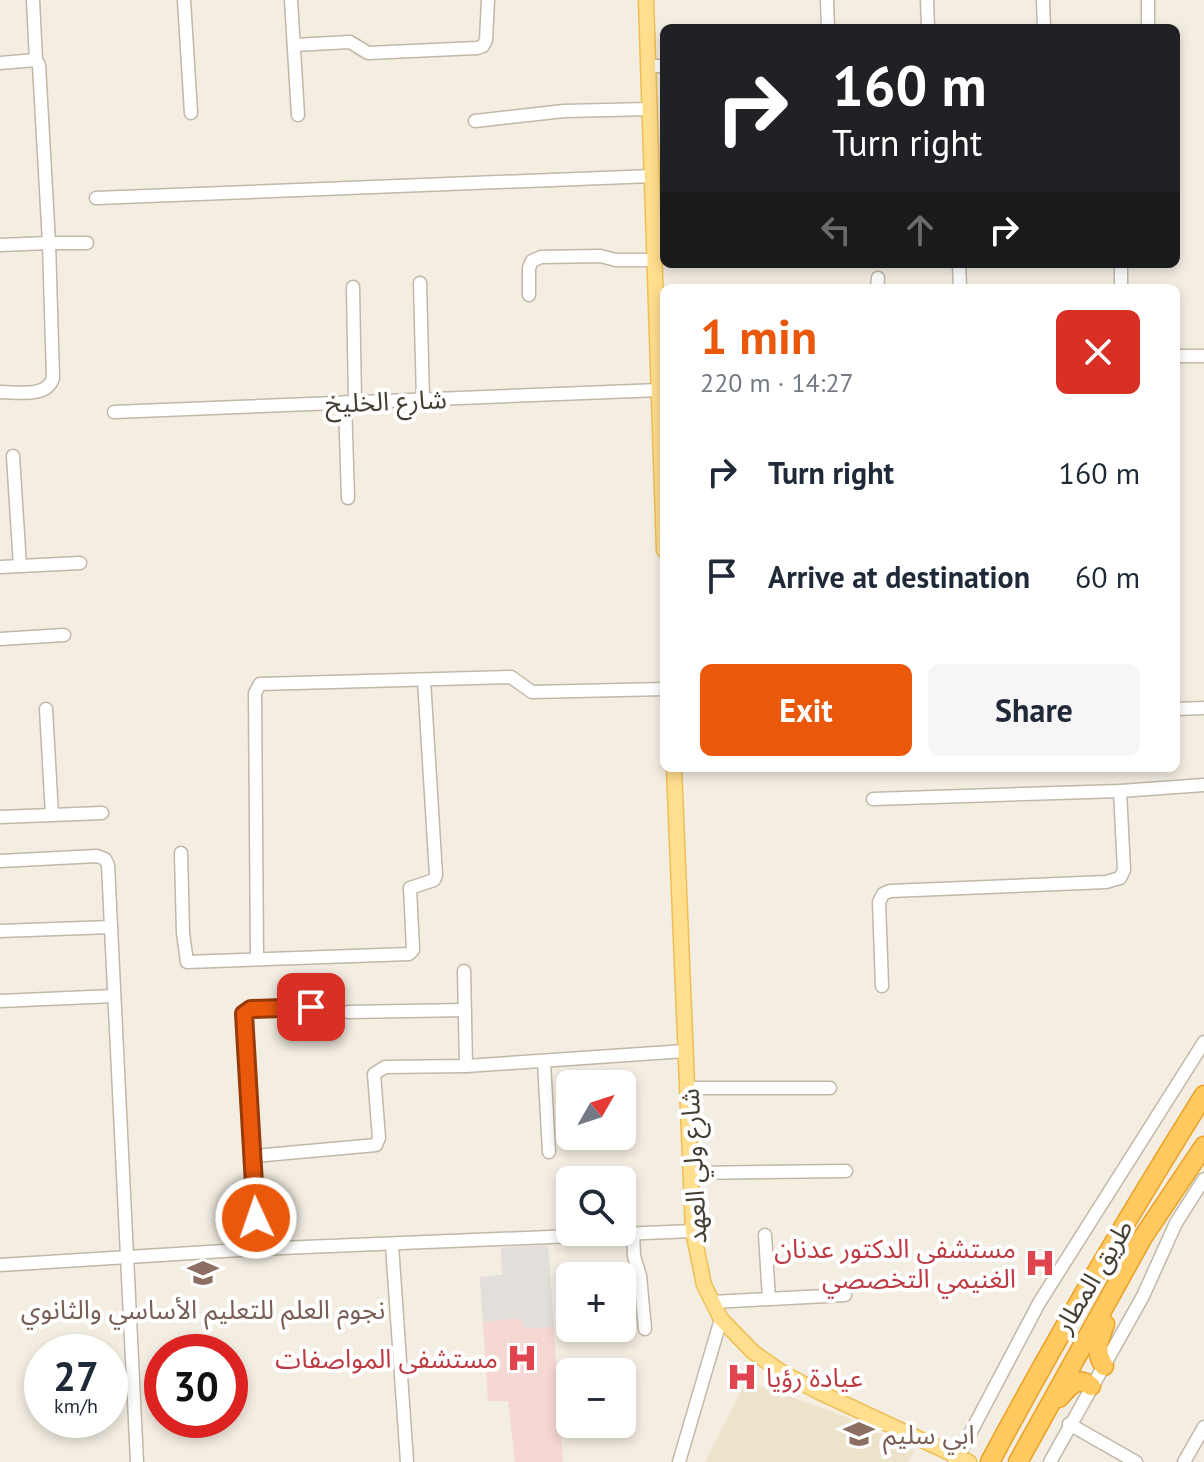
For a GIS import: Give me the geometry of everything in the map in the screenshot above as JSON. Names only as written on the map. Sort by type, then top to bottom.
[{"type":"highway","name":"طريق المطار","points":[[990,1462],[1104,1255],[1204,1095]]},
{"type":"highway","name":"طريق المطار","points":[[1018,1462],[1130,1262],[1204,1146]]},
{"type":"highway","points":[[1104,1366],[1097,1352],[1098,1341],[1130,1262]]},
{"type":"highway","points":[[1042,1419],[1072,1384],[1083,1381],[1091,1386]]},
{"type":"main road","points":[[646,0],[660,397]]},
{"type":"main road","name":"شارع ولي العهد","points":[[674,772],[693,1231],[704,1285],[721,1319],[753,1352],[783,1373],[960,1461]]},
{"type":"street","points":[[0,392],[44,391],[53,378],[40,70],[36,60],[33,0]]},
{"type":"street","points":[[184,0],[191,113]]},
{"type":"street","points":[[291,0],[298,115]]},
{"type":"street","points":[[294,45],[350,42],[368,53],[477,48],[483,46],[486,40],[488,0]]},
{"type":"street","points":[[827,0],[828,24]]},
{"type":"street","points":[[927,0],[928,24]]},
{"type":"street","points":[[1043,0],[1044,24]]},
{"type":"street","points":[[1148,0],[1148,24]]},
{"type":"street","points":[[0,63],[36,60]]},
{"type":"street","points":[[648,66],[660,66]]},
{"type":"street","points":[[475,121],[564,111],[650,109]]},
{"type":"street","points":[[96,198],[652,176]]},
{"type":"street","points":[[0,245],[87,243]]},
{"type":"street","points":[[529,295],[529,268],[532,261],[541,257],[600,256],[616,260],[655,260]]},
{"type":"street","points":[[420,283],[423,399]]},
{"type":"street","points":[[348,498],[353,287]]},
{"type":"street","points":[[1180,356],[1204,356]]},
{"type":"street","name":"شارع الخليخ","points":[[114,412],[659,390]]},
{"type":"street","points":[[13,456],[20,566]]},
{"type":"street","points":[[0,478],[15,478]]},
{"type":"street","points":[[0,567],[80,563]]},
{"type":"street","points":[[0,639],[64,635]]},
{"type":"street","points":[[257,958],[257,687],[260,684],[511,677],[532,692],[660,689]]},
{"type":"street","points":[[181,853],[183,933],[187,962],[409,954],[413,950],[410,888],[429,883],[436,875],[424,680]]},
{"type":"street","points":[[1180,709],[1204,708]]},
{"type":"street","points":[[46,709],[52,815]]},
{"type":"street","points":[[873,799],[1120,791],[1204,785]]},
{"type":"street","points":[[882,986],[879,902],[883,894],[890,891],[1106,882],[1120,878],[1124,870],[1120,791]]},
{"type":"street","points":[[0,817],[102,813]]},
{"type":"street","points":[[0,861],[103,857],[108,865],[137,1462]]},
{"type":"street","points":[[0,931],[111,927]]},
{"type":"street","points":[[464,971],[466,1066]]},
{"type":"street","points":[[0,1001],[114,996]]},
{"type":"street","points":[[257,1249],[244,1014],[251,1009],[311,1007]]},
{"type":"street","points":[[348,1012],[465,1010]]},
{"type":"street","points":[[960,1461],[1053,1279],[1204,1042]]},
{"type":"street","points":[[254,1156],[376,1145],[379,1138],[374,1074],[385,1067],[544,1062],[685,1051]]},
{"type":"street","points":[[544,1062],[549,1152]]},
{"type":"street","points":[[688,1088],[830,1088]]},
{"type":"street","points":[[691,1173],[846,1171]]},
{"type":"street","points":[[1050,1462],[1143,1296],[1176,1223],[1204,1179]]},
{"type":"street","points":[[636,1233],[693,1231]]},
{"type":"street","points":[[765,1235],[769,1299]]},
{"type":"street","points":[[0,1265],[257,1249],[556,1237]]},
{"type":"street","points":[[392,1245],[407,1462]]},
{"type":"street","points":[[634,1246],[645,1329]]},
{"type":"street","points":[[712,1302],[845,1295]]},
{"type":"street","points":[[679,1462],[721,1319]]},
{"type":"street","points":[[1069,1424],[1136,1462]]},
{"type":"street","points":[[1184,1462],[1204,1427]]},
{"type":"shaded area","points":[[548,1245],[556,1361],[556,1438],[561,1438],[563,1462],[515,1462],[508,1401],[488,1401],[480,1277],[502,1275],[501,1248]]},
{"type":"shaded area","points":[[548,1245],[554,1327],[524,1328],[520,1318],[483,1322],[480,1277],[502,1275],[501,1248]]},
{"type":"shaded area","points":[[746,1381],[847,1417],[914,1451],[908,1462],[705,1462]]},
{"type":"place","name":"مستشفي الدكتور عدنان الغنيمي التخصصي","points":[[1040,1263]]},
{"type":"place","name":"نجوم العلم للتعليم الأساسي والثانوي","points":[[203,1273]]},
{"type":"place","name":"مستشفى المواصفات","points":[[522,1358]]},
{"type":"place","name":"عيادة رؤيا","points":[[742,1377]]},
{"type":"place","name":"ابي سليم","points":[[859,1434]]},
{"type":"route","points":[[256,1218],[244,1014],[251,1009],[311,1007]]}]
